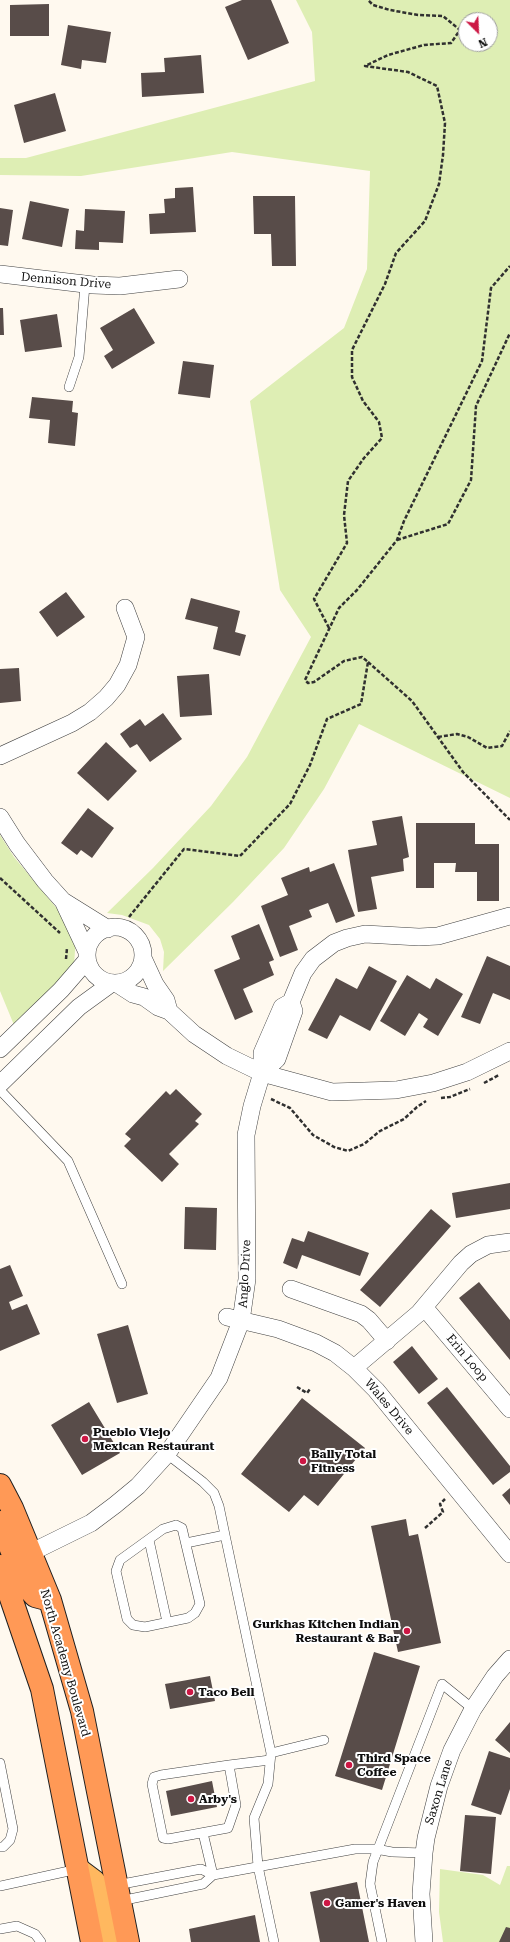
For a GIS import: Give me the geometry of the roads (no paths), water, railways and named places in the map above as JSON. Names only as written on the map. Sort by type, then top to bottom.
[{"type":"highway","name":"North Academy Boulevard","points":[[0,1485],[12,1508],[50,1600],[82,1711],[128,1942]]},
{"type":"highway","points":[[0,1522],[26,1586],[35,1596],[50,1600]]},
{"type":"highway","points":[[0,1566],[42,1689],[92,1942]]},
{"type":"main road","points":[[78,1869],[94,1881],[100,1889],[110,1942]]},
{"type":"street","name":"Dennison Drive","points":[[0,274],[85,284],[120,286],[179,278]]},
{"type":"street","points":[[0,756],[72,723],[90,712],[106,698],[117,684],[128,665],[136,637],[125,608]]},
{"type":"street","points":[[0,818],[27,858],[63,901],[96,976],[114,983],[133,994],[144,997],[158,1008],[169,1011],[194,1034],[227,1056],[262,1073],[332,1092],[396,1090],[433,1083],[467,1072],[510,1051]]},
{"type":"street","points":[[63,901],[108,929]]},
{"type":"street","points":[[262,1073],[278,1059],[294,1011],[291,1002],[303,973],[313,959],[334,943],[365,934],[418,937],[438,936],[510,916]]},
{"type":"street","points":[[0,1049],[61,990],[87,956],[90,943],[96,935],[108,929],[123,928],[131,932],[138,939],[142,948],[143,958],[141,967],[136,974],[129,980],[114,983],[79,1007],[0,1084]]},
{"type":"street","points":[[143,958],[155,984],[166,1000],[169,1011]]},
{"type":"street","name":"Anglo Drive","points":[[30,1553],[91,1522],[138,1486],[167,1454],[219,1378],[234,1319],[247,1279],[246,1135],[252,1106],[262,1073]]},
{"type":"street","points":[[354,1368],[424,1308],[461,1263],[471,1254],[488,1246],[510,1242]]},
{"type":"street","points":[[292,1289],[361,1314],[369,1320],[387,1340]]},
{"type":"street","name":"Erin Loop","points":[[424,1308],[510,1409]]},
{"type":"street","name":"Wales Drive","points":[[234,1319],[278,1328],[316,1343],[335,1353],[354,1368],[376,1390],[510,1554]]},
{"type":"street","name":"Saxon Lane","points":[[424,1942],[421,1894],[424,1853],[432,1809],[444,1770],[474,1709],[495,1676],[510,1659]]},
{"type":"lane","points":[[69,387],[79,357],[85,284]]},
{"type":"lane","points":[[0,1090],[68,1162],[122,1284]]},
{"type":"lane","points":[[167,1454],[203,1482],[214,1493],[219,1506],[271,1756],[268,1784],[254,1818],[258,1866],[274,1942]]},
{"type":"lane","points":[[176,1525],[182,1528],[186,1542],[200,1604],[195,1612],[188,1618],[145,1627],[133,1625],[127,1619],[116,1571],[120,1560],[163,1529],[176,1525]]},
{"type":"lane","points":[[186,1542],[225,1535]]},
{"type":"lane","points":[[148,1540],[167,1622]]},
{"type":"lane","points":[[382,1942],[370,1884],[376,1849],[390,1821],[442,1684],[474,1709]]},
{"type":"lane","points":[[229,1765],[236,1805],[229,1826],[225,1830],[168,1839],[163,1838],[152,1781],[154,1777],[229,1765],[271,1756],[324,1740]]},
{"type":"lane","points":[[0,1763],[13,1829],[10,1840],[4,1847],[0,1847]]},
{"type":"lane","points":[[203,1833],[213,1875]]},
{"type":"lane","points":[[118,1893],[203,1884],[213,1875],[355,1849],[376,1849],[392,1852],[424,1853]]},
{"type":"lane","points":[[0,1886],[78,1869]]},
{"type":"lane","points":[[118,1893],[202,1869],[213,1875]]},
{"type":"lane","points":[[0,1929],[16,1926],[35,1934],[41,1942]]},
{"type":"place","name":"Pueblo Viejo Mexican Restaurant","points":[[85,1439]]},
{"type":"place","name":"Bally Total Fitness","points":[[303,1461]]},
{"type":"place","name":"Gurkhas Kitchen Indian Restaurant & Bar","points":[[407,1631]]},
{"type":"place","name":"Taco Bell","points":[[190,1692]]},
{"type":"place","name":"Third Space Coffee","points":[[349,1765]]},
{"type":"place","name":"Arby's","points":[[191,1799]]},
{"type":"place","name":"Gamer's Haven","points":[[327,1903]]}]
